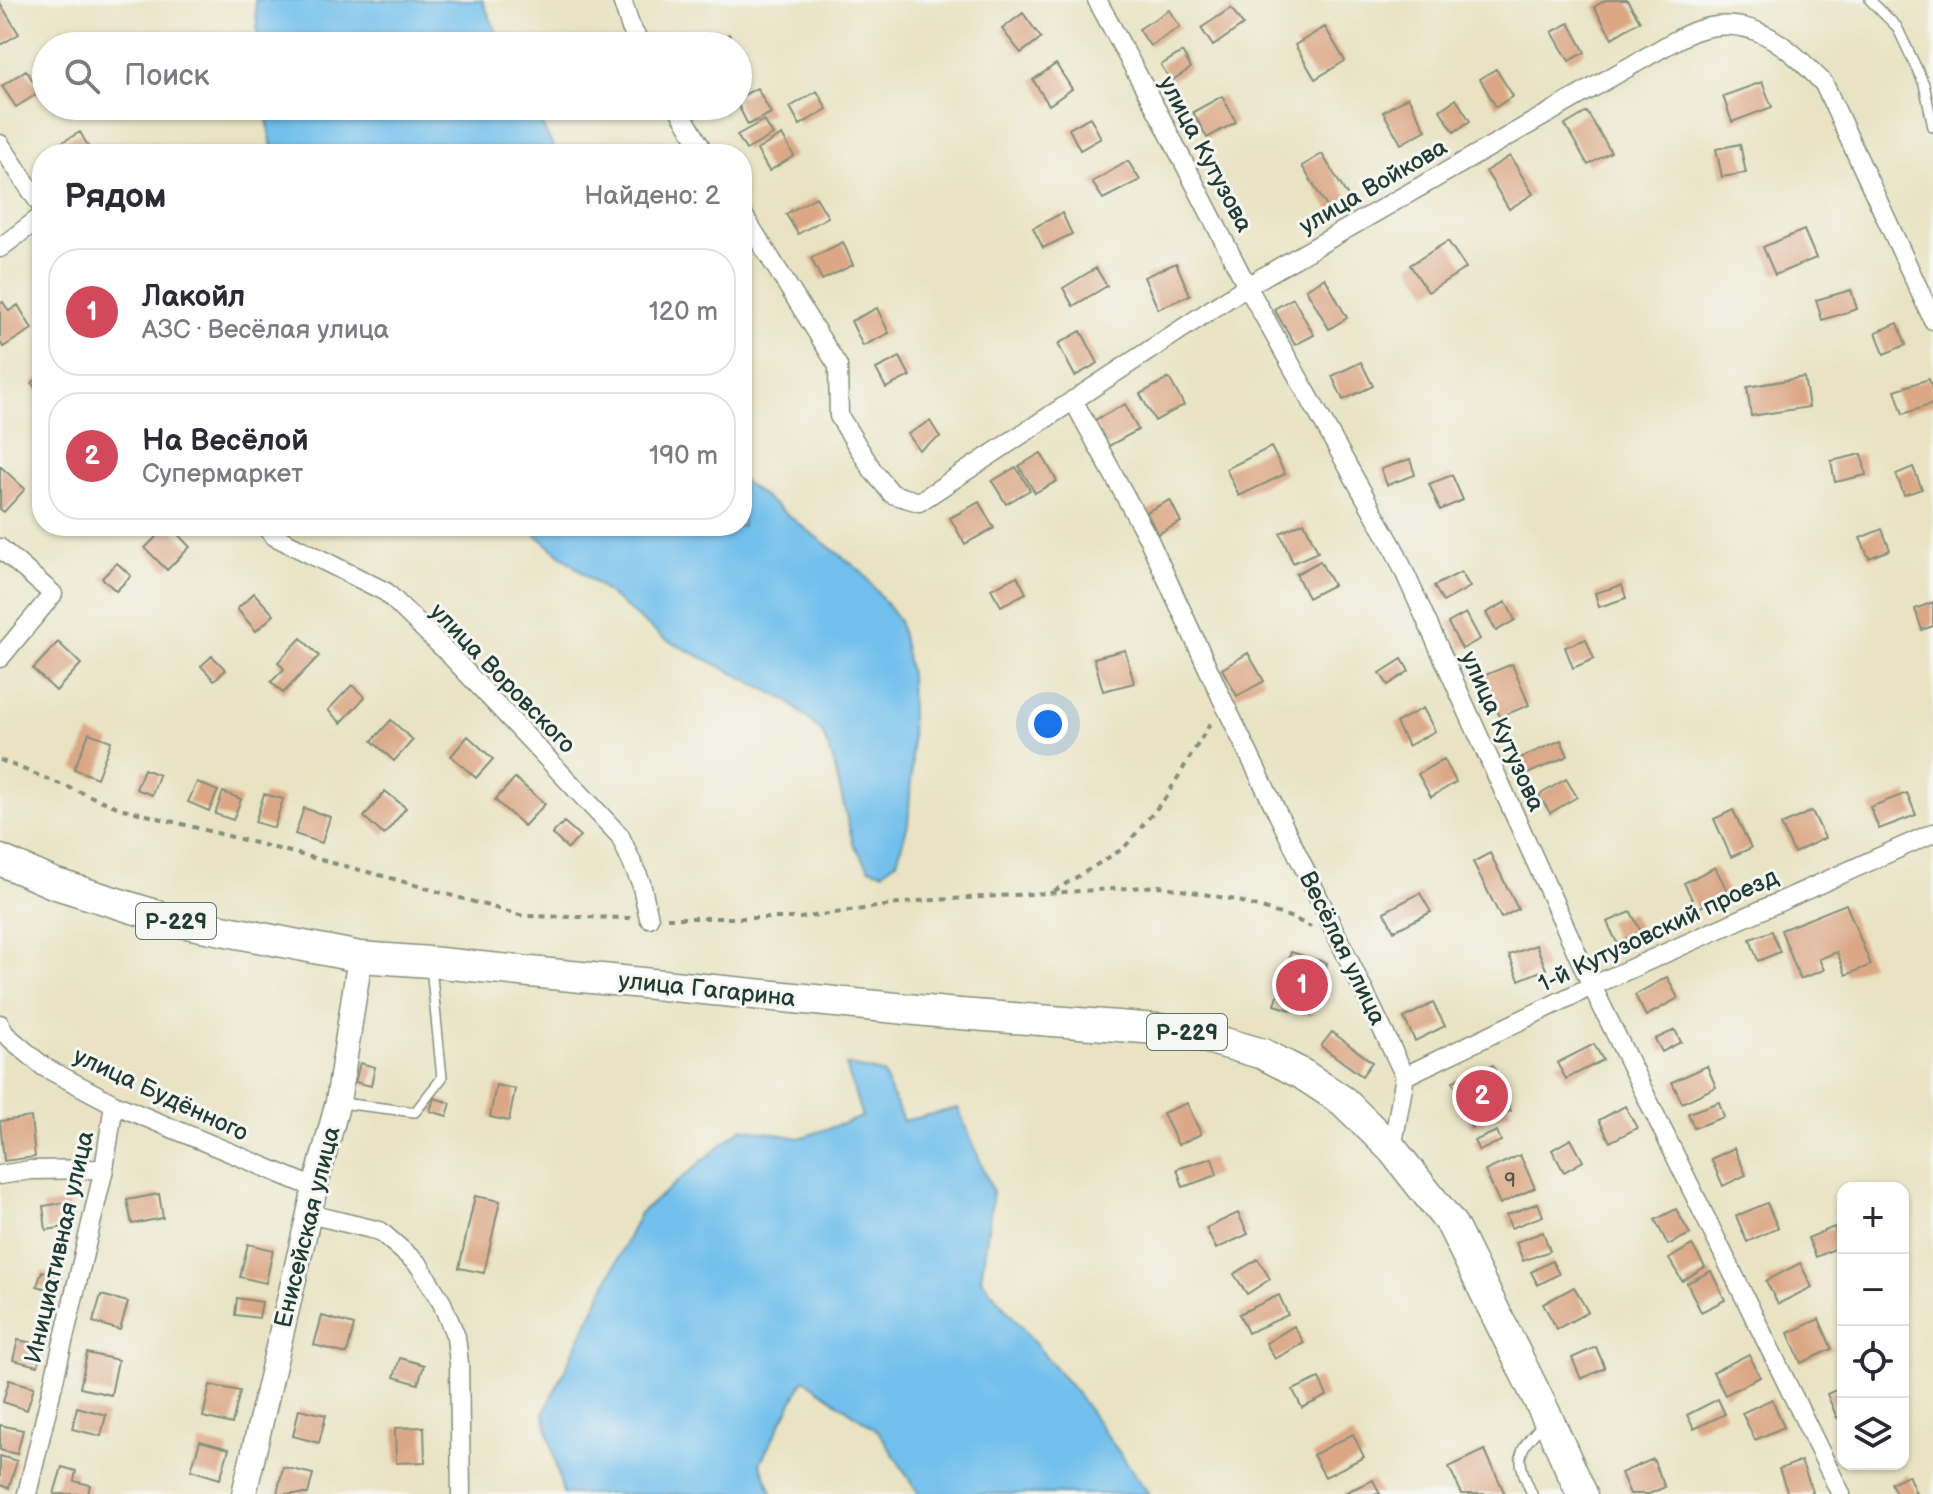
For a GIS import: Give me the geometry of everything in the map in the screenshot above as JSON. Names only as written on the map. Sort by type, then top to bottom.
[{"type":"main road","name":"улица Гагарина","points":[[0,860],[53,883],[171,920],[360,957],[947,1013],[1183,1031],[1263,1054],[1302,1074],[1343,1101],[1392,1149]]},
{"type":"main road","name":"Р-229","points":[[1392,1149],[1452,1225],[1582,1494]]},
{"type":"street","points":[[622,0],[633,32]]},
{"type":"street","name":"улица Кутузова","points":[[1097,0],[1247,286],[1394,549],[1592,986],[1841,1494]]},
{"type":"street","name":"улица Войкова","points":[[752,229],[838,366],[839,416],[873,471],[892,494],[919,502],[1247,286],[1669,44],[1697,30],[1720,25],[1746,26],[1796,54],[1824,84],[1933,320]]},
{"type":"street","points":[[685,120],[699,144]]},
{"type":"street","points":[[0,144],[32,192]]},
{"type":"street","points":[[0,248],[32,224]]},
{"type":"street","name":"Весёлая улица","points":[[1073,400],[1149,540],[1223,701],[1405,1076]]},
{"type":"street","name":"улица Воровского","points":[[274,536],[386,592],[450,655],[620,836],[641,883],[649,918]]},
{"type":"street","points":[[0,548],[53,594],[0,658]]},
{"type":"street","name":"1-й Кутузовский проезд","points":[[1405,1076],[1592,986],[1933,833]]},
{"type":"street","name":"Енисейская улица","points":[[244,1494],[338,1102],[360,957]]},
{"type":"street","name":"улица Будённого","points":[[0,1024],[5,1034],[44,1067],[114,1104],[315,1188]]},
{"type":"street","points":[[1392,1149],[1405,1076]]},
{"type":"street","name":"Инициативная улица","points":[[27,1494],[104,1169],[114,1104]]},
{"type":"street","points":[[0,1175],[31,1170],[104,1169]]},
{"type":"street","points":[[309,1214],[380,1231],[419,1265],[442,1303],[456,1337],[459,1363],[461,1494]]},
{"type":"lane","points":[[1870,0],[1897,27],[1924,84],[1933,127]]},
{"type":"lane","points":[[338,1102],[415,1112],[442,1078],[430,962]]},
{"type":"lane","points":[[1532,1494],[1521,1470],[1521,1453],[1526,1442],[1548,1419]]},
{"type":"path","points":[[1052,893],[1124,848],[1166,797],[1223,701]]},
{"type":"path","points":[[0,760],[120,808],[387,877],[523,916],[800,918],[919,901],[1160,886],[1236,900],[1293,918],[1341,943]]},
{"type":"water","points":[[255,0],[482,0],[497,32],[258,32]]},
{"type":"water","points":[[267,120],[539,120],[552,144],[271,144]]},
{"type":"water","points":[[752,488],[862,572],[899,621],[910,674],[912,766],[908,824],[897,861],[883,872],[869,868],[853,843],[833,760],[822,732],[787,700],[663,638],[537,536],[752,536]]},
{"type":"water","points":[[846,1065],[883,1073],[903,1121],[958,1108],[993,1192],[981,1279],[1078,1395],[1149,1494],[919,1494],[879,1432],[804,1379],[760,1463],[773,1494],[563,1494],[544,1413],[640,1213],[742,1128],[800,1138],[862,1117]]},
{"type":"building","points":[[1606,0],[1627,0],[1640,21],[1612,38],[1594,7]]},
{"type":"building","points":[[0,3],[19,34],[0,45]]},
{"type":"building","points":[[1231,8],[1243,25],[1213,46],[1201,28]]},
{"type":"building","points":[[1169,10],[1180,27],[1150,46],[1139,29]]},
{"type":"building","points":[[1023,13],[1041,38],[1021,53],[1002,29]]},
{"type":"building","points":[[1569,23],[1585,52],[1569,61],[1552,32]]},
{"type":"building","points":[[1325,27],[1345,61],[1315,79],[1295,45]]},
{"type":"building","points":[[1182,52],[1191,68],[1171,81],[1161,65]]},
{"type":"building","points":[[1056,64],[1072,89],[1049,105],[1033,80]]},
{"type":"building","points":[[1496,69],[1513,96],[1496,107],[1480,79]]},
{"type":"building","points":[[26,70],[32,79],[32,97],[16,107],[2,86]]},
{"type":"building","points":[[1762,82],[1772,107],[1732,122],[1723,96]]},
{"type":"building","points":[[757,88],[771,113],[748,125],[746,120],[752,120],[752,91]]},
{"type":"building","points":[[817,91],[827,109],[800,125],[790,107]]},
{"type":"building","points":[[1222,96],[1236,122],[1207,138],[1193,112]]},
{"type":"building","points":[[1408,97],[1426,130],[1401,144],[1383,112]]},
{"type":"building","points":[[1456,99],[1470,121],[1454,132],[1440,110]]},
{"type":"building","points":[[1587,112],[1611,152],[1588,165],[1565,125]]},
{"type":"building","points":[[1090,117],[1101,138],[1080,150],[1069,129]]},
{"type":"building","points":[[764,120],[773,135],[752,147],[752,144],[742,144],[737,135]]},
{"type":"building","points":[[80,132],[87,144],[59,144]]},
{"type":"building","points":[[782,135],[794,156],[769,171],[757,150]]},
{"type":"building","points":[[1740,144],[1746,173],[1722,177],[1716,149]]},
{"type":"building","points":[[1322,154],[1353,205],[1333,217],[1302,166]]},
{"type":"building","points":[[1510,156],[1533,194],[1509,209],[1486,171]]},
{"type":"building","points":[[1128,161],[1140,180],[1103,199],[1092,182]]},
{"type":"building","points":[[816,197],[828,217],[798,234],[786,214]]},
{"type":"building","points":[[1062,213],[1072,234],[1043,248],[1033,228]]},
{"type":"building","points":[[1804,230],[1816,258],[1775,275],[1763,247]]},
{"type":"building","points":[[1448,241],[1466,268],[1428,292],[1410,265]]},
{"type":"building","points":[[843,242],[853,265],[822,280],[811,258]]},
{"type":"building","points":[[1176,263],[1190,295],[1158,309],[1144,277]]},
{"type":"building","points":[[1096,268],[1107,286],[1073,306],[1063,288]]},
{"type":"building","points":[[1325,278],[1347,318],[1329,329],[1306,289]]},
{"type":"building","points":[[1851,290],[1857,309],[1822,320],[1816,300]]},
{"type":"building","points":[[1293,298],[1314,335],[1295,345],[1274,309]]},
{"type":"building","points":[[3,302],[9,311],[18,305],[32,329],[3,347],[0,342],[0,304]]},
{"type":"building","points":[[877,308],[889,333],[863,346],[851,321]]},
{"type":"building","points":[[1898,323],[1906,345],[1884,354],[1876,332]]},
{"type":"building","points":[[1081,331],[1098,363],[1075,376],[1058,344]]},
{"type":"building","points":[[900,357],[910,376],[886,388],[876,369]]},
{"type":"building","points":[[1361,362],[1373,386],[1343,400],[1332,376]]},
{"type":"building","points":[[1804,377],[1809,407],[1751,416],[1747,387]]},
{"type":"building","points":[[1169,378],[1184,405],[1155,421],[1140,394]]},
{"type":"building","points":[[1929,379],[1933,404],[1903,414],[1895,390]]},
{"type":"building","points":[[1125,404],[1138,430],[1107,447],[1093,421]]},
{"type":"building","points":[[930,421],[940,437],[919,450],[908,434]]},
{"type":"building","points":[[1271,447],[1285,474],[1239,496],[1226,469]]},
{"type":"building","points":[[1041,453],[1057,481],[1035,493],[1019,466]]},
{"type":"building","points":[[1862,454],[1866,475],[1835,482],[1831,461]]},
{"type":"building","points":[[1410,459],[1415,475],[1387,485],[1381,469]]},
{"type":"building","points":[[0,466],[25,489],[4,512],[0,509]]},
{"type":"building","points":[[1016,467],[1030,490],[1006,504],[992,481]]},
{"type":"building","points":[[1913,467],[1922,489],[1904,495],[1896,474]]},
{"type":"building","points":[[1452,475],[1463,500],[1440,510],[1429,484]]},
{"type":"building","points":[[1170,500],[1181,522],[1158,534],[1146,512]]},
{"type":"building","points":[[979,502],[994,528],[965,544],[950,518]]},
{"type":"building","points":[[1304,522],[1318,552],[1293,563],[1280,533]]},
{"type":"building","points":[[1882,529],[1890,550],[1869,558],[1860,538]]},
{"type":"building","points":[[157,536],[180,536],[190,547],[167,570],[145,548]]},
{"type":"building","points":[[1320,561],[1333,585],[1308,598],[1296,574]]},
{"type":"building","points":[[117,563],[131,576],[116,591],[102,578]]},
{"type":"building","points":[[1461,572],[1470,587],[1443,602],[1434,586]]},
{"type":"building","points":[[1017,576],[1026,593],[1001,606],[991,589]]},
{"type":"building","points":[[1622,585],[1626,598],[1599,607],[1595,593]]},
{"type":"building","points":[[254,593],[274,615],[256,631],[237,609]]},
{"type":"building","points":[[1506,602],[1515,620],[1496,631],[1486,613]]},
{"type":"building","points":[[1933,602],[1933,626],[1922,630],[1915,609]]},
{"type":"building","points":[[1466,613],[1480,639],[1462,649],[1448,623]]},
{"type":"building","points":[[301,638],[319,656],[283,693],[271,682],[284,669],[278,662]]},
{"type":"building","points":[[1586,639],[1594,659],[1573,668],[1565,647]]},
{"type":"building","points":[[58,642],[81,664],[56,691],[33,669]]},
{"type":"building","points":[[1125,650],[1134,683],[1103,691],[1094,658]]},
{"type":"building","points":[[1248,653],[1264,681],[1237,696],[1222,669]]},
{"type":"building","points":[[212,656],[226,670],[214,680],[201,666]]},
{"type":"building","points":[[1402,659],[1409,671],[1388,685],[1380,673]]},
{"type":"building","points":[[1512,664],[1529,705],[1500,717],[1483,676]]},
{"type":"building","points":[[352,685],[365,697],[341,723],[328,710]]},
{"type":"building","points":[[1423,708],[1435,731],[1408,746],[1396,723]]},
{"type":"building","points":[[391,720],[413,740],[394,761],[372,741]]},
{"type":"building","points":[[89,733],[111,741],[97,778],[74,769]]},
{"type":"building","points":[[468,736],[493,759],[476,778],[451,756]]},
{"type":"building","points":[[1561,740],[1568,756],[1525,775],[1518,759]]},
{"type":"building","points":[[1444,759],[1456,782],[1431,797],[1418,774]]},
{"type":"building","points":[[144,769],[159,775],[152,795],[136,789]]},
{"type":"building","points":[[515,778],[545,804],[524,826],[495,800]]},
{"type":"building","points":[[1566,779],[1577,797],[1550,813],[1539,795]]},
{"type":"building","points":[[197,782],[218,791],[209,811],[188,802]]},
{"type":"building","points":[[385,791],[406,808],[384,835],[364,817]]},
{"type":"building","points":[[223,792],[241,799],[233,820],[215,814]]},
{"type":"building","points":[[1907,793],[1916,815],[1879,829],[1870,807]]},
{"type":"building","points":[[264,794],[283,799],[274,828],[255,822]]},
{"type":"building","points":[[304,808],[330,817],[322,843],[295,834]]},
{"type":"building","points":[[1733,810],[1751,848],[1731,857],[1714,819]]},
{"type":"building","points":[[1812,811],[1825,838],[1794,853],[1781,825]]},
{"type":"building","points":[[564,822],[580,836],[568,849],[552,834]]},
{"type":"building","points":[[1490,853],[1518,909],[1501,918],[1473,862]]},
{"type":"building","points":[[1715,867],[1728,892],[1697,909],[1684,883]]},
{"type":"building","points":[[1420,893],[1431,912],[1394,931],[1384,912]]},
{"type":"building","points":[[1846,904],[1871,965],[1846,975],[1837,952],[1819,959],[1824,970],[1800,979],[1781,930]]},
{"type":"building","points":[[1631,912],[1641,932],[1617,943],[1607,922]]},
{"type":"building","points":[[1772,931],[1780,952],[1758,961],[1750,939]]},
{"type":"building","points":[[1536,945],[1546,969],[1519,980],[1509,955]]},
{"type":"building","points":[[1291,952],[1327,963],[1311,1016],[1275,1005]]},
{"type":"building","points":[[1667,977],[1678,998],[1646,1016],[1635,995]]},
{"type":"building","points":[[1433,1003],[1445,1026],[1415,1041],[1404,1018]]},
{"type":"building","points":[[1675,1030],[1681,1042],[1662,1052],[1655,1039]]},
{"type":"building","points":[[1332,1032],[1372,1062],[1362,1076],[1321,1046]]},
{"type":"building","points":[[1594,1044],[1603,1060],[1566,1079],[1557,1063]]},
{"type":"building","points":[[360,1063],[375,1067],[371,1086],[355,1082]]},
{"type":"building","points":[[1493,1065],[1511,1111],[1471,1128],[1453,1081]]},
{"type":"building","points":[[1707,1066],[1716,1087],[1682,1103],[1672,1082]]},
{"type":"building","points":[[496,1085],[515,1089],[509,1121],[490,1117]]},
{"type":"building","points":[[434,1098],[451,1103],[447,1116],[430,1111]]},
{"type":"building","points":[[1719,1102],[1724,1117],[1694,1128],[1688,1113]]},
{"type":"building","points":[[1187,1103],[1201,1134],[1178,1145],[1163,1113]]},
{"type":"building","points":[[1625,1106],[1637,1128],[1610,1142],[1599,1120]]},
{"type":"building","points":[[31,1117],[35,1157],[4,1161],[0,1121]]},
{"type":"building","points":[[1497,1131],[1501,1141],[1479,1151],[1474,1141]]},
{"type":"building","points":[[1571,1139],[1583,1161],[1564,1172],[1552,1150]]},
{"type":"building","points":[[1734,1148],[1746,1175],[1723,1186],[1711,1159]]},
{"type":"building","points":[[1520,1155],[1535,1188],[1500,1204],[1485,1171]]},
{"type":"building","points":[[1212,1158],[1217,1175],[1183,1187],[1177,1169]]},
{"type":"building","points":[[159,1194],[163,1218],[132,1224],[127,1200]]},
{"type":"building","points":[[475,1196],[500,1201],[484,1273],[459,1268]]},
{"type":"building","points":[[69,1202],[72,1226],[46,1230],[43,1206]]},
{"type":"building","points":[[1538,1203],[1543,1216],[1511,1228],[1506,1215]]},
{"type":"building","points":[[1767,1203],[1778,1228],[1747,1242],[1736,1216]]},
{"type":"building","points":[[1676,1209],[1690,1234],[1668,1245],[1655,1220]]},
{"type":"building","points":[[1238,1213],[1248,1234],[1216,1249],[1206,1228]]},
{"type":"building","points":[[1834,1227],[1837,1248],[1816,1257],[1808,1238]]},
{"type":"building","points":[[1543,1232],[1550,1251],[1523,1261],[1516,1242]]},
{"type":"building","points":[[248,1244],[273,1250],[266,1283],[240,1277]]},
{"type":"building","points":[[1692,1245],[1705,1267],[1682,1281],[1669,1259]]},
{"type":"building","points":[[1258,1259],[1270,1279],[1247,1294],[1234,1274]]},
{"type":"building","points":[[1552,1261],[1559,1274],[1538,1285],[1531,1272]]},
{"type":"building","points":[[1800,1263],[1812,1287],[1778,1304],[1766,1281]]},
{"type":"building","points":[[42,1271],[61,1277],[57,1292],[37,1286]]},
{"type":"building","points":[[1711,1271],[1725,1300],[1701,1312],[1687,1283]]},
{"type":"building","points":[[1574,1287],[1588,1312],[1557,1329],[1543,1304]]},
{"type":"building","points":[[101,1295],[128,1302],[120,1330],[93,1322]]},
{"type":"building","points":[[1279,1295],[1288,1315],[1248,1333],[1239,1314]]},
{"type":"building","points":[[237,1298],[262,1302],[259,1318],[235,1315]]},
{"type":"building","points":[[322,1316],[354,1325],[347,1354],[314,1345]]},
{"type":"building","points":[[1819,1319],[1832,1349],[1801,1363],[1788,1333]]},
{"type":"building","points":[[1294,1326],[1304,1343],[1275,1359],[1266,1343]]},
{"type":"building","points":[[18,1340],[43,1345],[38,1366],[13,1360]]},
{"type":"building","points":[[1596,1347],[1605,1368],[1581,1379],[1572,1358]]},
{"type":"building","points":[[87,1353],[118,1360],[111,1395],[80,1388]]},
{"type":"building","points":[[1749,1354],[1760,1377],[1725,1395],[1713,1372]]},
{"type":"building","points":[[400,1358],[424,1365],[418,1384],[394,1377]]},
{"type":"building","points":[[1319,1378],[1327,1396],[1302,1408],[1293,1390]]},
{"type":"building","points":[[9,1380],[34,1387],[27,1410],[3,1402]]},
{"type":"building","points":[[210,1385],[240,1391],[232,1424],[203,1417]]},
{"type":"building","points":[[1837,1390],[1837,1418],[1827,1394]]},
{"type":"building","points":[[1718,1399],[1725,1414],[1694,1429],[1687,1415]]},
{"type":"building","points":[[1772,1399],[1784,1427],[1755,1440],[1742,1413]]},
{"type":"building","points":[[77,1407],[106,1415],[101,1436],[72,1429]]},
{"type":"building","points":[[299,1409],[326,1415],[319,1443],[293,1436]]},
{"type":"building","points":[[0,1425],[23,1430],[17,1454],[0,1450]]},
{"type":"building","points":[[424,1427],[425,1462],[396,1463],[395,1428]]},
{"type":"building","points":[[1353,1434],[1364,1457],[1325,1477],[1313,1455]]},
{"type":"building","points":[[200,1441],[229,1449],[220,1479],[191,1470]]},
{"type":"building","points":[[1485,1450],[1505,1494],[1462,1494],[1449,1467]]},
{"type":"building","points":[[0,1456],[17,1461],[9,1488],[0,1485]]},
{"type":"building","points":[[1653,1459],[1665,1487],[1649,1494],[1630,1494],[1621,1473]]},
{"type":"building","points":[[1801,1461],[1813,1492],[1788,1494],[1779,1469]]},
{"type":"building","points":[[62,1467],[76,1471],[74,1481],[90,1485],[88,1494],[54,1494]]},
{"type":"building","points":[[283,1467],[313,1474],[308,1494],[277,1494]]},
{"type":"building","points":[[1908,1475],[1916,1493],[1896,1494],[1891,1483]]},
{"type":"building","points":[[1373,1480],[1380,1494],[1342,1494]]},
{"type":"place","name":"Лакойл","points":[[1302,985]]},
{"type":"place","name":"На Весёлой","points":[[1482,1096]]}]
